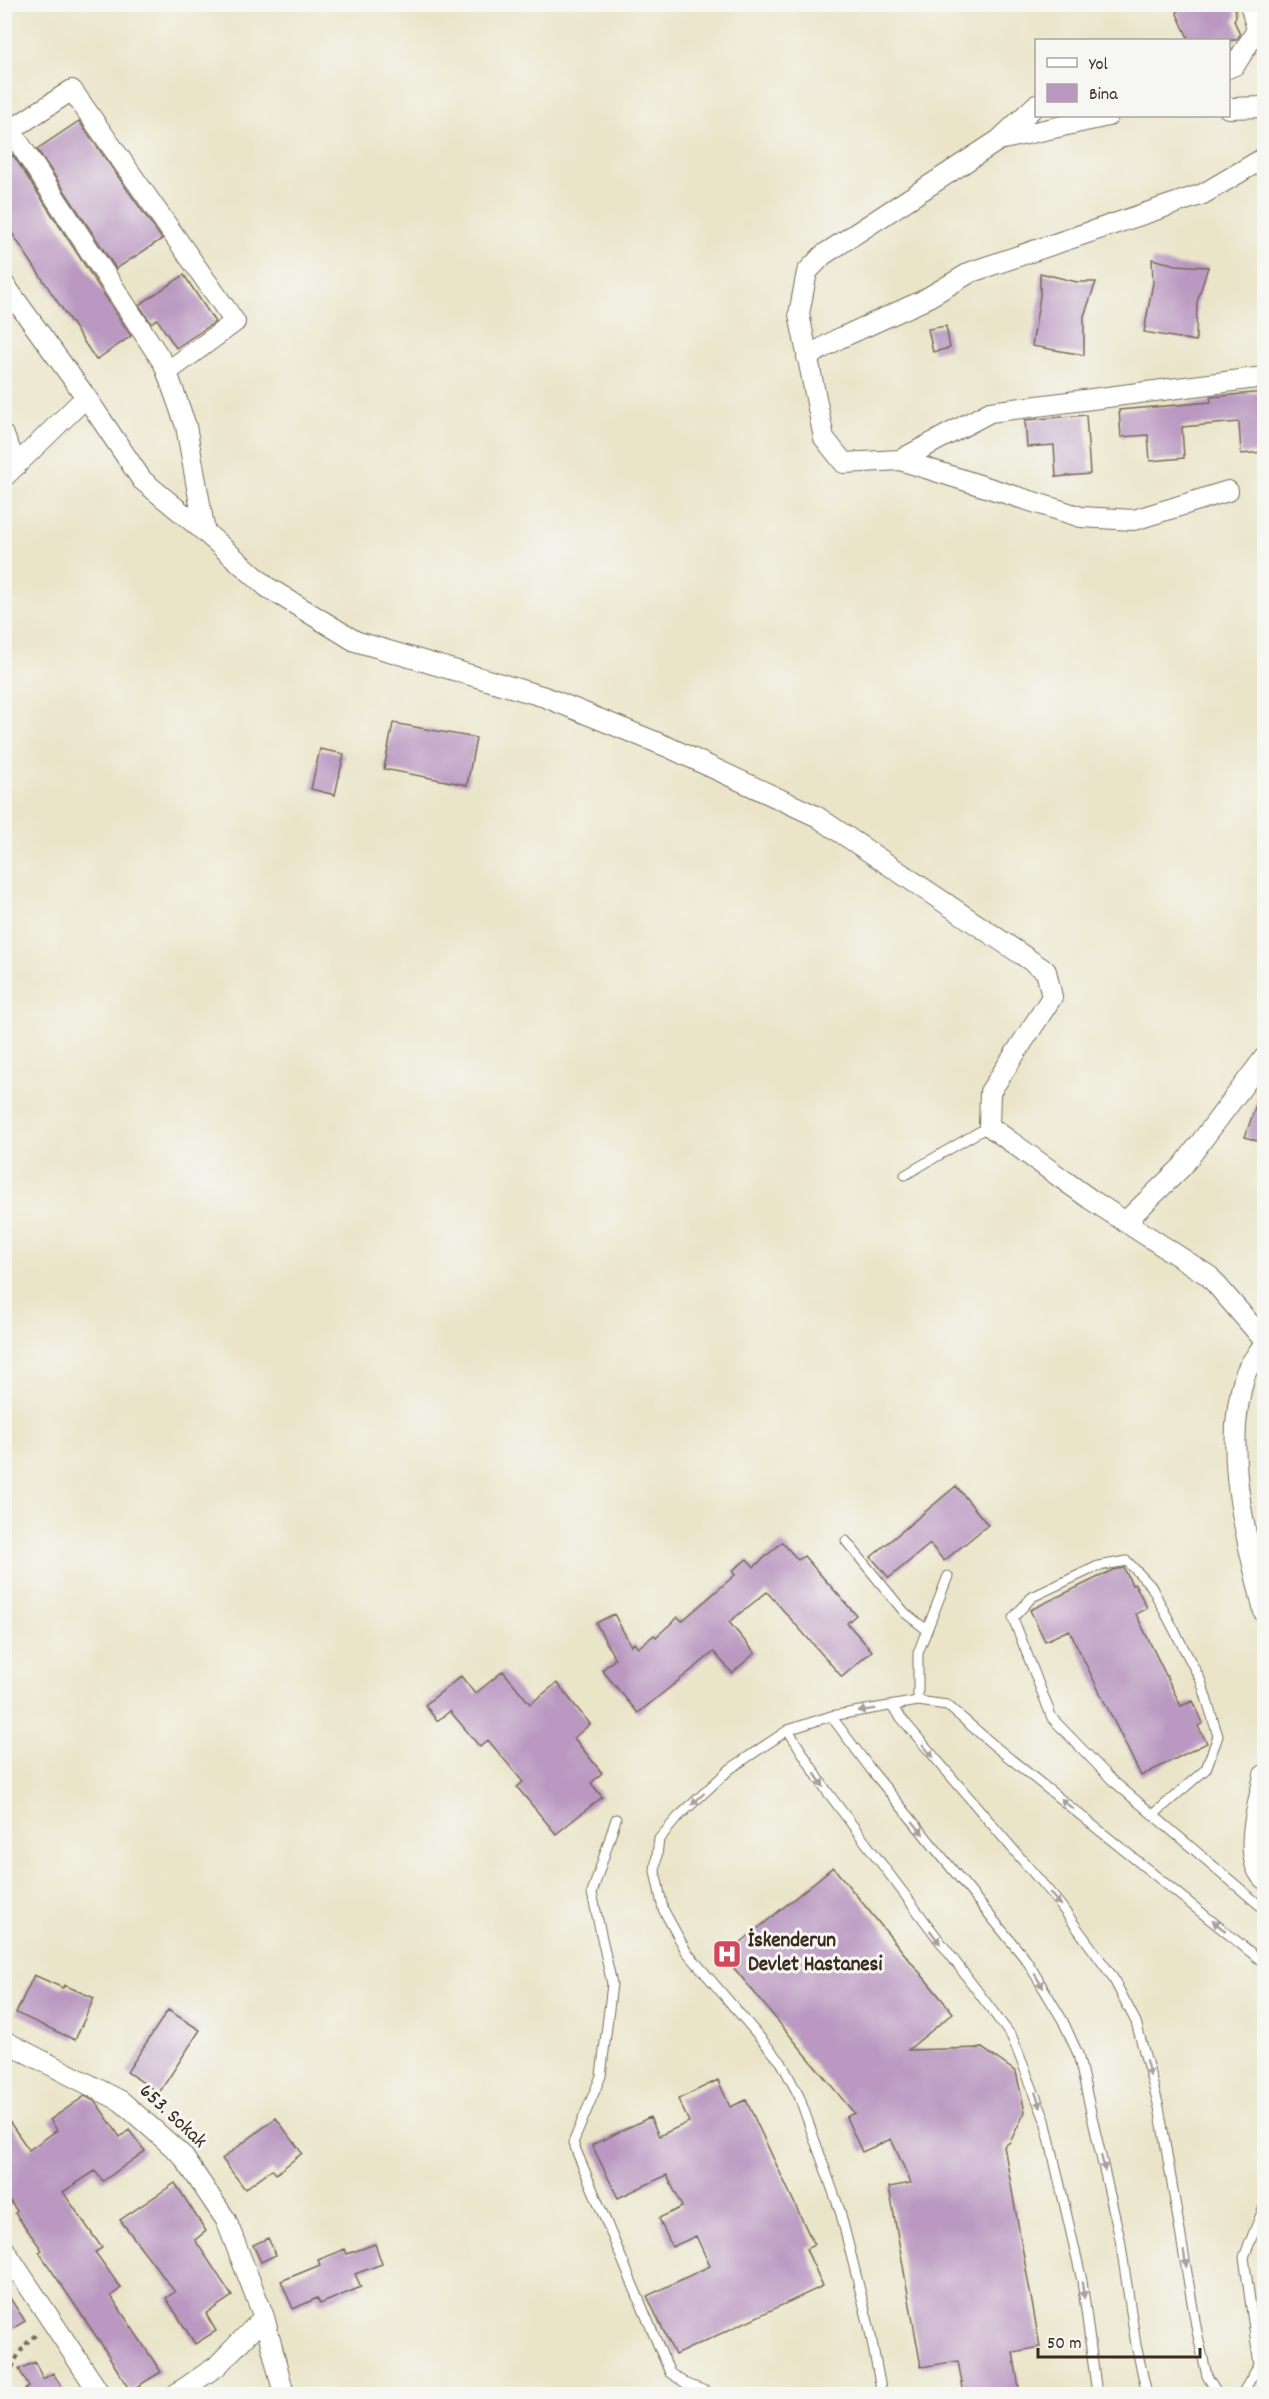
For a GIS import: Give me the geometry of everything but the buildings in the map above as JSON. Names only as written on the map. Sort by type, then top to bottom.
[{"type":"street","points":[[1230,67],[1235,65],[1257,30],[1250,4]]},
{"type":"street","points":[[167,372],[234,322],[72,90],[8,125],[164,364],[186,426],[205,532]]},
{"type":"street","points":[[1035,106],[999,140],[823,255],[807,272],[799,314],[824,438],[844,463],[900,460],[1081,517],[1134,520],[1228,491]]},
{"type":"street","points":[[1230,108],[1264,107]]},
{"type":"street","points":[[999,140],[1103,117]]},
{"type":"street","points":[[807,357],[838,339],[922,301],[971,272],[1203,194],[1264,158]]},
{"type":"street","points":[[4,284],[86,397],[142,480],[267,587],[355,641],[545,697],[668,747],[816,816],[1046,971],[1052,997],[990,1092],[989,1126],[1018,1150],[1209,1276],[1264,1342],[1245,1373],[1236,1420],[1237,1486],[1264,1612]]},
{"type":"street","points":[[900,460],[990,412],[1264,377]]},
{"type":"street","points":[[11,471],[86,397]]},
{"type":"street","points":[[4,436],[11,471]]},
{"type":"street","points":[[1125,1222],[1182,1167],[1264,1058]]},
{"type":"street","points":[[1264,1775],[1251,1842],[1260,1874],[1264,1879]]},
{"type":"street","name":"653. Sokak","points":[[4,2041],[121,2101],[183,2155],[226,2220],[264,2317],[284,2394]]},
{"type":"street","points":[[4,2249],[100,2394]]},
{"type":"street","points":[[176,2394],[217,2367],[264,2317]]},
{"type":"lane","points":[[905,1175],[989,1126]]},
{"type":"lane","points":[[846,1541],[905,1613],[927,1630]]},
{"type":"lane","points":[[1153,1815],[1206,1769],[1218,1736],[1201,1681],[1151,1586],[1127,1561],[1098,1566],[1032,1597],[1013,1618],[1052,1718],[1112,1780],[1153,1815],[1264,1909]]},
{"type":"lane","points":[[918,1701],[918,1653],[948,1576]]},
{"type":"lane","points":[[882,2394],[869,2326],[840,2211],[800,2096],[781,2062],[686,1951],[663,1909],[655,1871],[659,1839],[678,1817],[730,1769],[788,1730],[831,1716],[918,1701],[947,1705],[1264,1963]]},
{"type":"lane","points":[[891,1706],[1058,1902],[1112,1976],[1136,2022],[1159,2107],[1197,2332],[1207,2376],[1218,2394]]},
{"type":"lane","points":[[831,1716],[872,1771],[1027,1961],[1063,2021],[1078,2054],[1093,2119],[1120,2239],[1136,2345],[1147,2394]]},
{"type":"lane","points":[[788,1730],[826,1790],[1012,2037],[1017,2047],[1047,2130],[1082,2281],[1097,2394]]},
{"type":"lane","points":[[616,1819],[592,1893],[612,1984],[601,2076],[573,2143],[670,2373],[685,2383],[713,2394]]},
{"type":"lane","points":[[1242,2394],[1259,2364],[1244,2257],[1264,2207]]},
{"type":"path","points":[[6,2394],[10,2371],[28,2340],[52,2322]]},
{"type":"place","name":"İskenderun Devlet Hastanesi","points":[[727,1954]]}]
